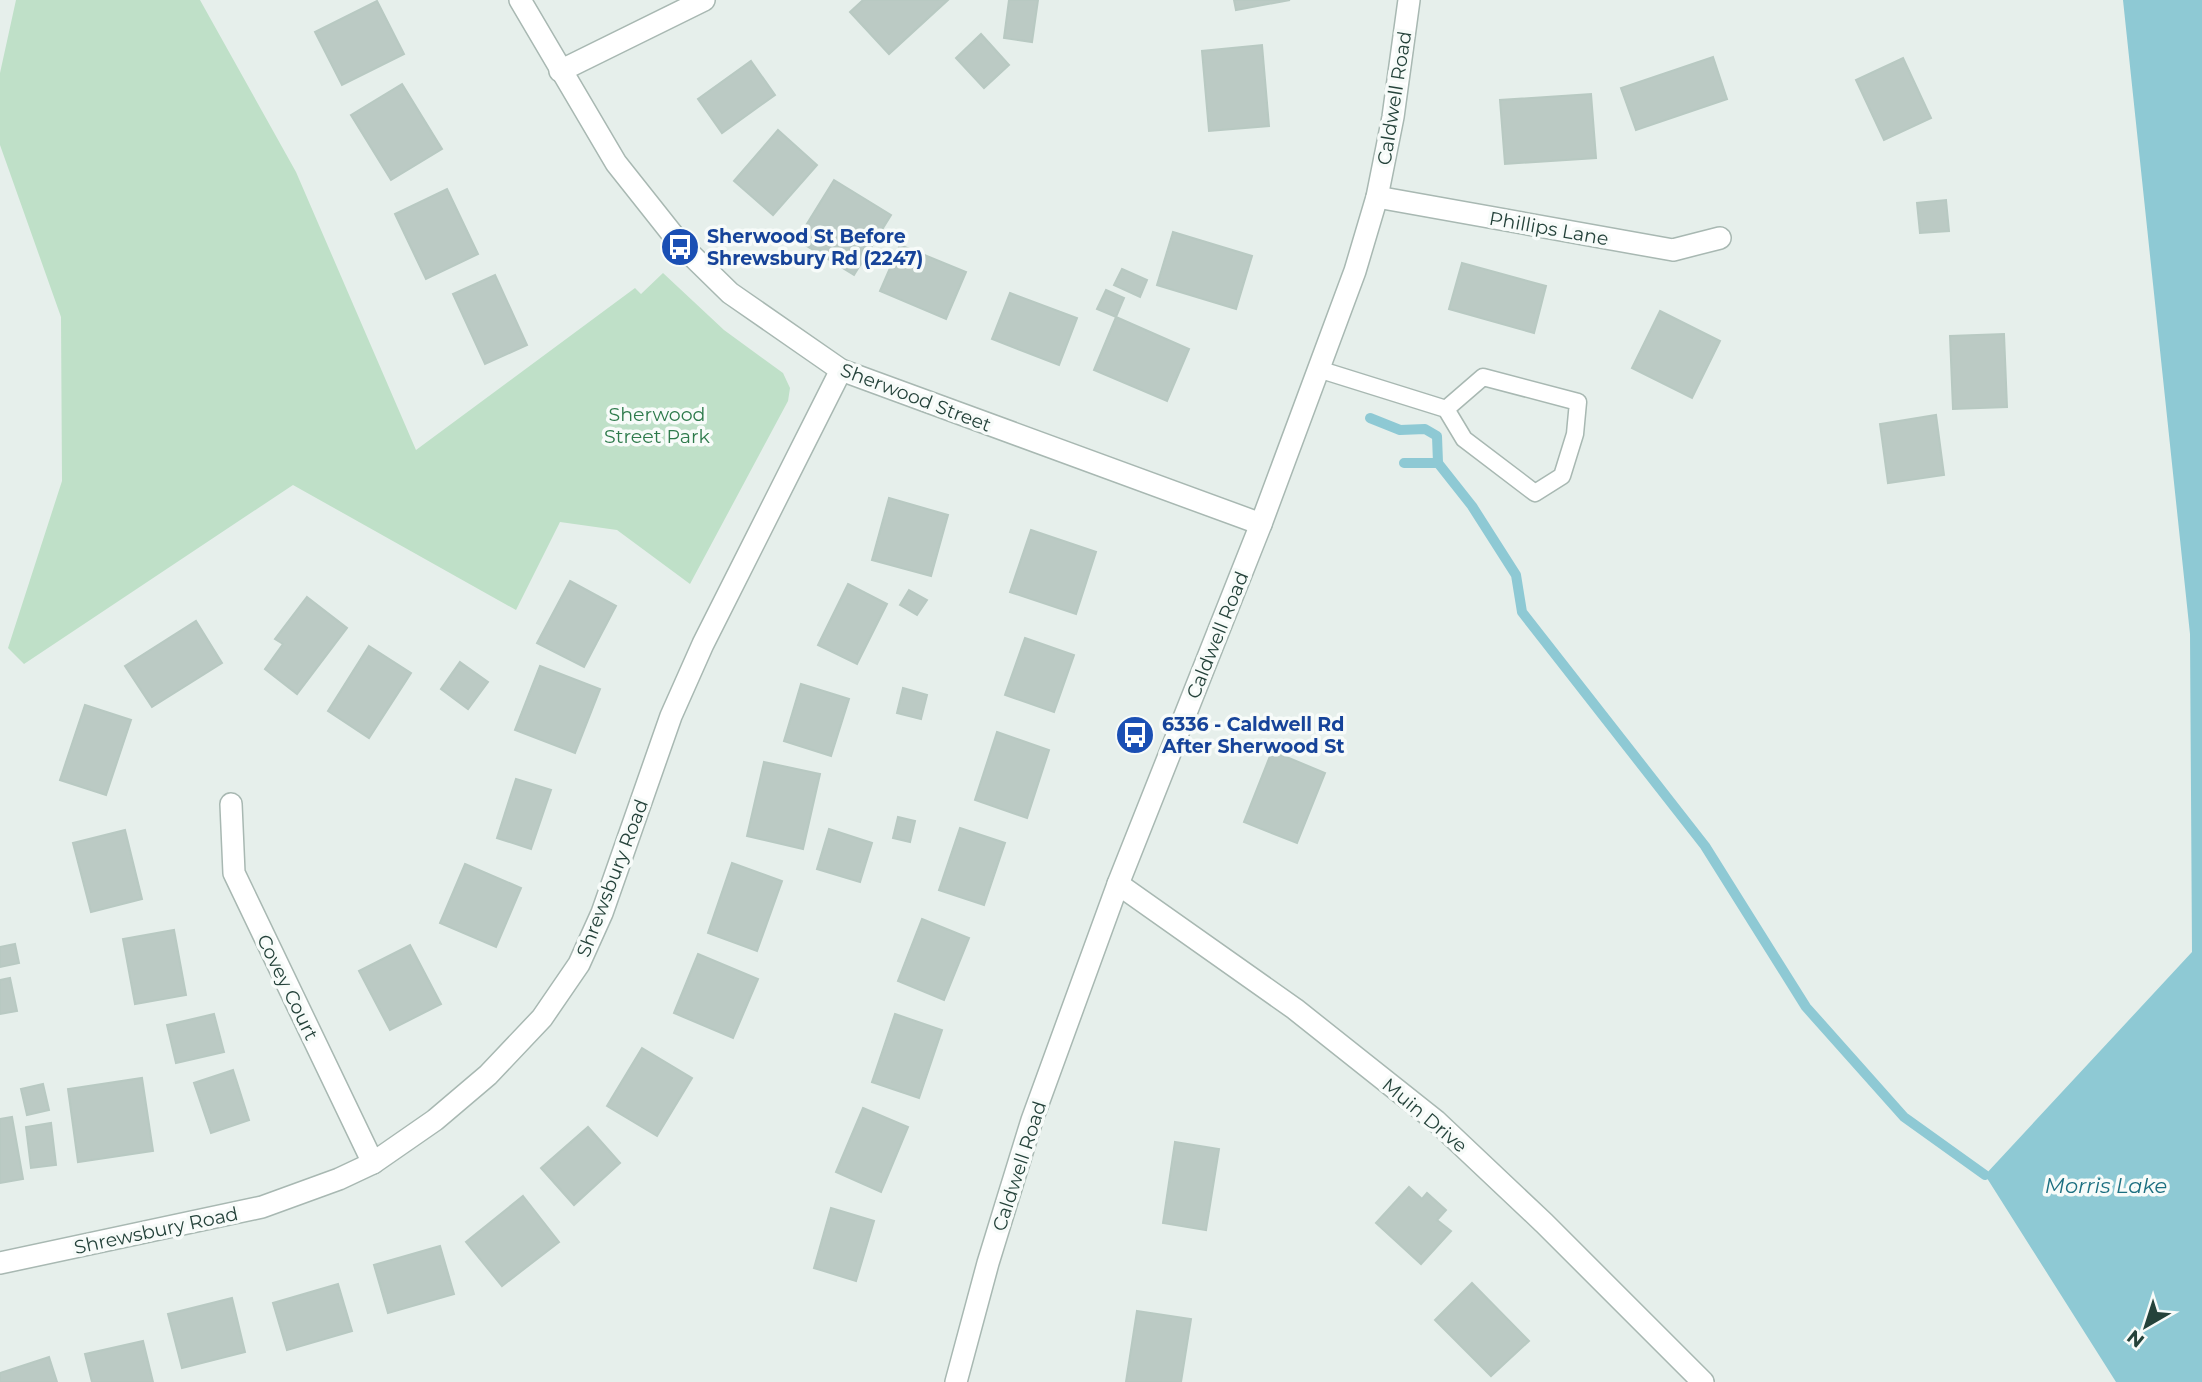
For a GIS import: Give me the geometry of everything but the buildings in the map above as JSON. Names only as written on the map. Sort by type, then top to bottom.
[{"type":"street","name":"Sherwood Street","points":[[520,0],[616,163],[681,245],[730,293],[841,370],[1261,524]]},
{"type":"street","points":[[560,71],[704,0]]},
{"type":"street","name":"Caldwell Road","points":[[956,1382],[988,1263],[1032,1120],[1118,884],[1261,524],[1355,271],[1377,197],[1393,117],[1409,0]]},
{"type":"street","name":"Phillips Lane","points":[[1377,197],[1673,250],[1720,238]]},
{"type":"street","name":"Shrewsbury Road","points":[[0,1264],[262,1207],[317,1188],[373,1163],[435,1121],[488,1075],[542,1018],[579,964],[602,913],[676,704],[703,644],[841,370]]},
{"type":"street","name":"Covey Court","points":[[230,803],[234,873],[373,1163]]},
{"type":"street","name":"Muin Drive","points":[[1118,884],[1295,1009],[1436,1121],[1544,1223],[1703,1382]]},
{"type":"lane","points":[[1318,369],[1446,409],[1464,439],[1535,493],[1562,476],[1574,434],[1578,402],[1483,377],[1446,409]]},
{"type":"green space","name":"Sherwood Street Park","points":[[16,0],[200,0],[296,172],[416,450],[635,288],[641,294],[663,273],[724,330],[783,373],[790,388],[788,401],[690,584],[617,530],[560,522],[516,610],[293,485],[24,664],[8,648],[62,481],[61,317],[0,145],[0,73]]},
{"type":"water","name":"Morris Lake","points":[[2123,0],[2202,0],[2202,1382],[2116,1382],[1985,1175],[2192,952],[2190,634]]},
{"type":"waterway","points":[[1370,418],[1400,430],[1425,429],[1437,436],[1438,463]]},
{"type":"waterway","points":[[1404,463],[1438,463],[1472,506],[1516,575],[1522,612],[1705,846],[1806,1007],[1904,1117],[1985,1175]]},
{"type":"place","name":"Sherwood St Before Shrewsbury Rd (2247)","points":[[680,247]]},
{"type":"place","name":"6336 - Caldwell Rd After Sherwood St","points":[[1135,735]]}]
